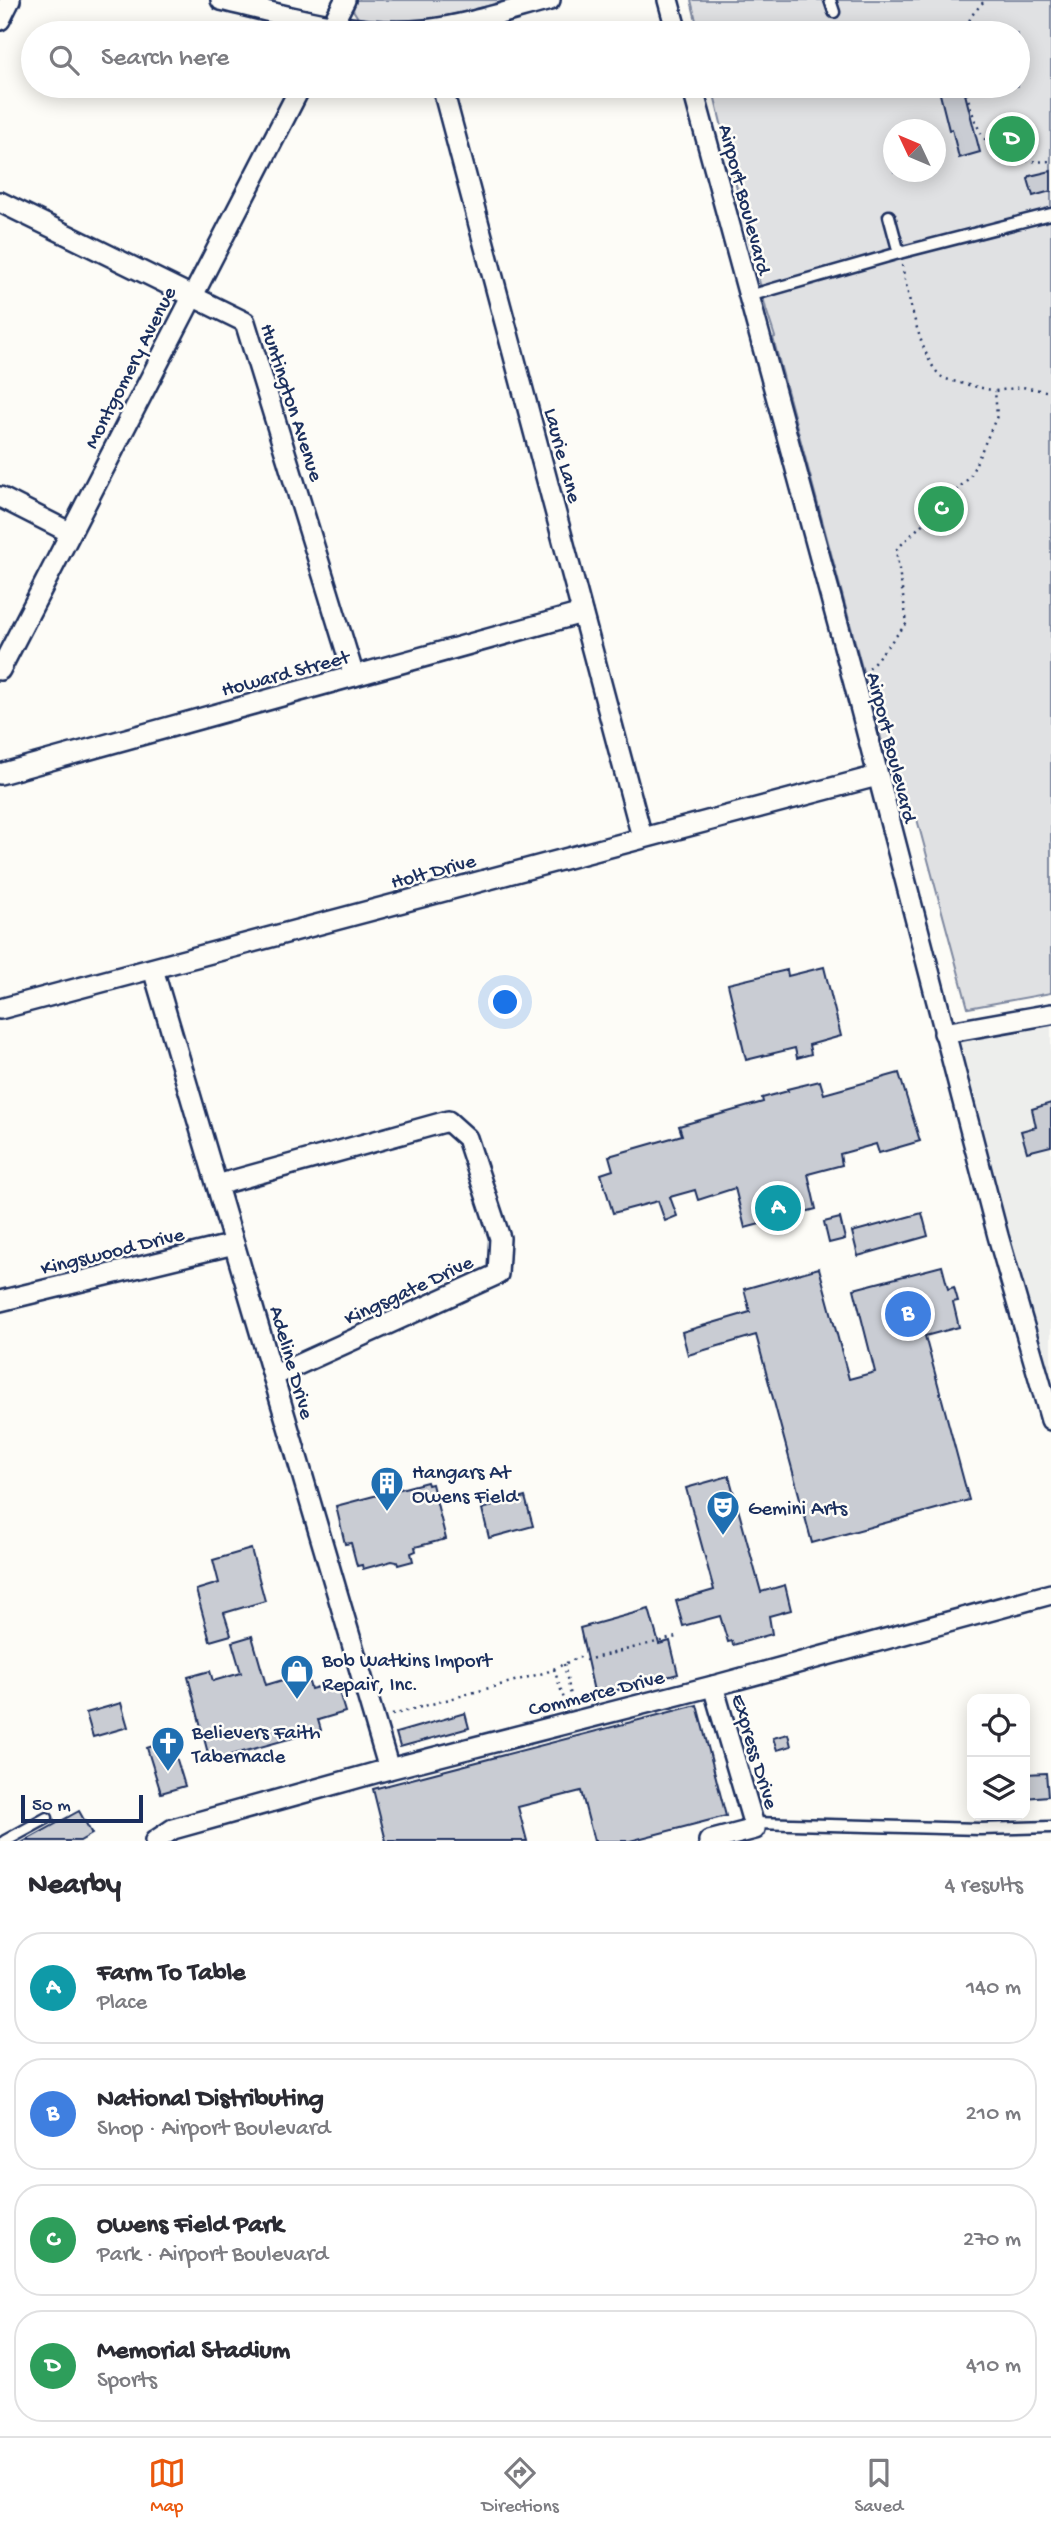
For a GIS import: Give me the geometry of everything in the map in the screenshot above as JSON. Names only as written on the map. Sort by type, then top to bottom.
[{"type":"street","points":[[0,20],[10,0]]},
{"type":"street","points":[[221,0],[297,21]]},
{"type":"street","points":[[334,21],[345,0]]},
{"type":"street","points":[[467,21],[550,0]]},
{"type":"street","points":[[668,0],[674,21]]},
{"type":"street","name":"Montgomery Avenue","points":[[0,670],[190,296],[295,98]]},
{"type":"street","name":"Laurie Lane","points":[[445,98],[642,837]]},
{"type":"street","name":"Airport Boulevard","points":[[695,98],[854,683],[998,1236],[1051,1420]]},
{"type":"street","name":"Huntington Avenue","points":[[0,202],[246,322],[354,676]]},
{"type":"street","points":[[0,497],[69,532]]},
{"type":"street","name":"Howard Street","points":[[0,774],[582,613]]},
{"type":"street","name":"Holt Drive","points":[[0,1009],[877,776]]},
{"type":"street","name":"Adeline Drive","points":[[153,969],[389,1769]]},
{"type":"street","points":[[944,1033],[1051,1014]]},
{"type":"street","name":"Kingsgate Drive","points":[[216,1185],[448,1121],[467,1138],[500,1238],[498,1273],[273,1376]]},
{"type":"street","name":"Kingswood Drive","points":[[0,1301],[234,1244]]},
{"type":"street","name":"Commerce Drive","points":[[155,1841],[173,1829],[389,1769],[713,1686],[1051,1594]]},
{"type":"street","name":"Express Drive","points":[[713,1686],[755,1826]]},
{"type":"street","points":[[709,1841],[755,1826]]},
{"type":"lane","points":[[830,0],[834,12]]},
{"type":"lane","points":[[749,296],[899,253],[1051,214]]},
{"type":"lane","points":[[889,216],[899,253]]},
{"type":"lane","points":[[5,1841],[47,1818]]},
{"type":"lane","points":[[755,1826],[980,1829],[1051,1827]]},
{"type":"path","points":[[969,21],[985,0]]},
{"type":"path","points":[[968,98],[975,127],[992,147],[1020,160],[1051,161]]},
{"type":"path","points":[[899,253],[912,312],[929,360],[942,377],[995,391],[1022,387],[1051,392]]},
{"type":"path","points":[[854,683],[881,656],[907,623],[895,550],[970,477],[997,416],[995,391]]},
{"type":"path","points":[[375,1720],[554,1669],[579,1657],[586,1660],[676,1637]]},
{"type":"path","points":[[564,1664],[574,1721]]},
{"type":"path","points":[[554,1669],[574,1721]]},
{"type":"path","points":[[559,1684],[568,1681]]},
{"type":"shaded area","points":[[356,0],[509,0],[415,21],[358,18],[353,10]]},
{"type":"shaded area","points":[[691,0],[1051,0],[1051,993],[968,1008],[917,819],[903,815],[889,768],[773,338],[775,337],[715,98],[1030,98],[1030,21],[696,21]]},
{"type":"shaded area","points":[[1051,1014],[1051,1420],[944,1033]]},
{"type":"building","points":[[941,98],[966,98],[980,152],[959,158],[952,129],[949,130]]},
{"type":"building","points":[[1051,171],[1051,191],[1033,196],[1028,179],[1030,176]]},
{"type":"building","points":[[824,967],[841,1036],[809,1045],[811,1054],[797,1058],[795,1048],[746,1060],[728,984],[787,970],[788,976]]},
{"type":"building","points":[[899,1073],[920,1141],[879,1153],[876,1144],[840,1154],[842,1165],[808,1174],[816,1209],[745,1228],[735,1188],[698,1200],[695,1190],[670,1197],[677,1216],[665,1221],[658,1201],[613,1213],[601,1174],[613,1170],[609,1156],[682,1135],[679,1126],[763,1102],[762,1098],[788,1091],[787,1089],[820,1081],[824,1094]]},
{"type":"building","points":[[1051,1103],[1051,1146],[1027,1152],[1021,1131],[1036,1127],[1032,1109]]},
{"type":"building","points":[[922,1213],[928,1236],[858,1256],[852,1232]]},
{"type":"building","points":[[840,1218],[845,1239],[829,1243],[824,1222]]},
{"type":"building","points":[[942,1266],[948,1289],[954,1287],[958,1301],[953,1302],[959,1327],[925,1336],[969,1500],[812,1543],[756,1335],[688,1355],[682,1332],[750,1312],[744,1289],[819,1268],[849,1379],[875,1372],[854,1289]]},
{"type":"building","name":"Gemini Arts","points":[[729,1476],[761,1592],[785,1585],[791,1610],[769,1616],[772,1634],[733,1645],[732,1641],[728,1642],[720,1616],[683,1626],[676,1601],[714,1590],[686,1488]]},
{"type":"building","name":"Hangars At Owens Field","points":[[427,1482],[428,1485],[432,1484],[446,1539],[415,1547],[416,1551],[411,1553],[413,1561],[398,1565],[392,1561],[363,1569],[362,1565],[357,1566],[351,1543],[345,1544],[336,1506]]},
{"type":"building","points":[[525,1497],[533,1526],[489,1538],[482,1509]]},
{"type":"building","points":[[251,1549],[265,1601],[224,1613],[231,1635],[210,1641],[196,1590],[219,1583],[213,1560]]},
{"type":"building","points":[[649,1609],[659,1644],[670,1641],[678,1674],[595,1696],[580,1628]]},
{"type":"building","points":[[252,1636],[266,1685],[306,1673],[311,1689],[336,1682],[345,1712],[318,1720],[321,1730],[210,1761],[188,1677],[210,1671],[213,1681],[241,1673],[232,1642]]},
{"type":"building","points":[[121,1703],[128,1727],[93,1737],[86,1713]]},
{"type":"building","points":[[697,1705],[726,1816],[630,1841],[594,1841],[581,1791],[518,1807],[527,1841],[386,1841],[373,1789]]},
{"type":"building","points":[[465,1713],[469,1728],[400,1747],[396,1733]]},
{"type":"building","points":[[788,1734],[791,1746],[777,1750],[773,1738]]},
{"type":"building","name":"Believers Faith Tabernacle","points":[[171,1740],[185,1786],[161,1793],[147,1748]]},
{"type":"building","points":[[1046,1773],[1048,1796],[1030,1798],[1030,1774]]},
{"type":"building","points":[[79,1811],[92,1834],[80,1841],[25,1841]]},
{"type":"place","name":"Memorial Stadium","points":[[1012,139]]},
{"type":"place","name":"Owens Field Park","points":[[941,509]]},
{"type":"place","name":"Farm To Table","points":[[778,1208]]},
{"type":"place","name":"National Distributing","points":[[908,1314]]},
{"type":"place","name":"Hangars At Owens Field","points":[[387,1513]]},
{"type":"place","name":"Gemini Arts","points":[[723,1537]]},
{"type":"place","name":"Bob Watkins Import Repair, Inc.","points":[[297,1701]]},
{"type":"place","name":"Believers Faith Tabernacle","points":[[168,1773]]}]
